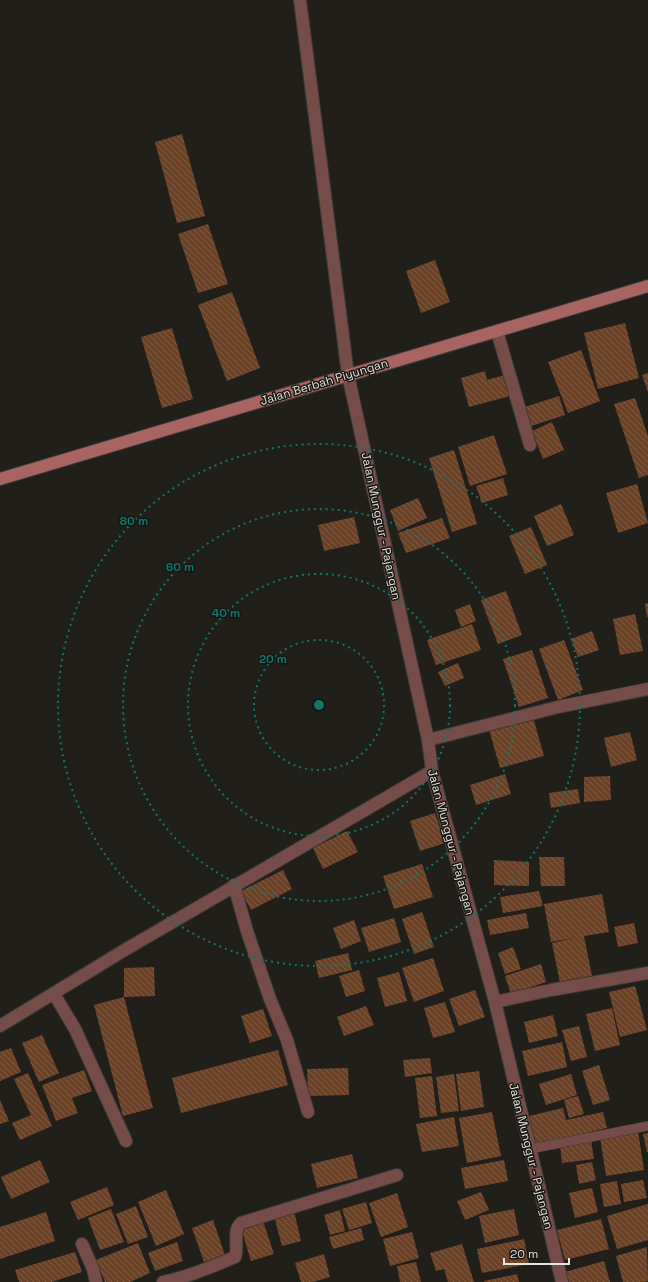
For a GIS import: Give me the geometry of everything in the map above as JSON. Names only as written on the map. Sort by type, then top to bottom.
[{"type":"street","name":"Jalan Munggur - Pajangan","points":[[300,0],[348,375],[428,740],[432,771],[494,1002],[562,1282]]},
{"type":"street","name":"Jalan Berbah Piyungan","points":[[0,479],[648,286]]},
{"type":"street","points":[[497,331],[530,445]]},
{"type":"street","points":[[428,740],[558,707],[648,689]]},
{"type":"street","points":[[0,1026],[234,885],[432,771]]},
{"type":"street","points":[[234,885],[247,931],[270,999],[287,1040],[308,1112]]},
{"type":"street","points":[[494,1002],[551,990],[648,973]]},
{"type":"street","points":[[54,994],[75,1029],[126,1140]]},
{"type":"street","points":[[163,1282],[181,1278],[235,1257],[236,1239],[239,1225],[241,1223],[397,1175]]},
{"type":"street","points":[[82,1244],[93,1269],[96,1282]]},
{"type":"lane","points":[[530,1149],[648,1126]]},
{"type":"building","points":[[182,134],[205,216],[177,223],[155,142]]},
{"type":"building","points":[[208,224],[228,284],[198,293],[178,234]]},
{"type":"building","points":[[435,260],[450,302],[421,313],[406,271]]},
{"type":"building","points":[[232,292],[260,368],[227,381],[198,305]]},
{"type":"building","points":[[625,323],[639,378],[598,389],[584,333]]},
{"type":"building","points":[[172,328],[193,399],[162,408],[141,337]]},
{"type":"building","points":[[581,350],[600,401],[568,413],[548,362]]},
{"type":"building","points":[[485,371],[487,380],[505,375],[510,396],[469,407],[461,378]]},
{"type":"building","points":[[648,373],[648,392],[642,375]]},
{"type":"building","points":[[559,396],[565,415],[531,426],[525,407]]},
{"type":"building","points":[[635,398],[648,436],[648,475],[639,478],[614,404]]},
{"type":"building","points":[[552,422],[564,450],[543,459],[532,431]]},
{"type":"building","points":[[494,435],[507,474],[470,486],[458,447]]},
{"type":"building","points":[[454,450],[477,524],[452,532],[429,458]]},
{"type":"building","points":[[503,478],[508,495],[482,503],[476,486]]},
{"type":"building","points":[[637,484],[648,523],[618,533],[606,493]]},
{"type":"building","points":[[418,498],[427,518],[398,531],[390,510]]},
{"type":"building","points":[[561,504],[574,535],[547,546],[534,516]]},
{"type":"building","points":[[354,517],[360,543],[324,551],[318,525]]},
{"type":"building","points":[[442,518],[450,538],[406,553],[398,533]]},
{"type":"building","points":[[531,527],[547,565],[525,574],[509,536]]},
{"type":"building","points":[[506,591],[522,635],[498,644],[481,600]]},
{"type":"building","points":[[648,603],[648,617],[647,617],[645,604]]},
{"type":"building","points":[[470,604],[476,621],[461,627],[455,610]]},
{"type":"building","points":[[635,614],[643,651],[620,655],[613,619]]},
{"type":"building","points":[[472,624],[481,650],[436,665],[427,640]]},
{"type":"building","points":[[592,631],[599,650],[578,657],[571,639]]},
{"type":"building","points":[[564,640],[583,690],[558,700],[539,649]]},
{"type":"building","points":[[532,650],[548,698],[519,707],[503,659]]},
{"type":"building","points":[[458,663],[464,678],[445,686],[438,672]]},
{"type":"building","points":[[532,714],[544,756],[500,768],[488,726]]},
{"type":"building","points":[[630,732],[637,760],[611,767],[604,738]]},
{"type":"building","points":[[505,774],[511,794],[476,805],[470,785]]},
{"type":"building","points":[[610,776],[611,800],[584,802],[584,777]]},
{"type":"building","points":[[578,789],[580,803],[551,808],[549,793]]},
{"type":"building","points":[[435,813],[445,843],[420,851],[410,821]]},
{"type":"building","points":[[347,831],[358,852],[323,869],[313,848]]},
{"type":"building","points":[[539,857],[564,857],[565,886],[541,886]]},
{"type":"building","points":[[494,860],[529,862],[529,886],[494,885]]},
{"type":"building","points":[[422,864],[433,897],[394,909],[383,876]]},
{"type":"building","points":[[283,870],[292,889],[251,910],[241,891]]},
{"type":"building","points":[[539,891],[543,906],[503,913],[500,897]]},
{"type":"building","points":[[602,894],[609,932],[584,936],[592,976],[560,983],[552,943],[574,938],[551,942],[544,904]]},
{"type":"building","points":[[422,912],[434,947],[414,954],[402,919]]},
{"type":"building","points":[[526,913],[529,928],[490,935],[487,920]]},
{"type":"building","points":[[394,918],[401,942],[369,952],[361,928]]},
{"type":"building","points":[[354,920],[361,941],[341,949],[333,928]]},
{"type":"building","points":[[634,923],[638,943],[618,947],[614,927]]},
{"type":"building","points":[[513,947],[521,969],[505,974],[498,953]]},
{"type":"building","points":[[348,953],[352,970],[319,978],[315,961]]},
{"type":"building","points":[[433,958],[444,991],[414,1002],[402,968]]},
{"type":"building","points":[[541,964],[546,982],[511,994],[505,976]]},
{"type":"building","points":[[154,967],[155,996],[124,997],[124,968]]},
{"type":"building","points":[[359,970],[365,991],[346,997],[339,976]]},
{"type":"building","points":[[399,972],[407,1001],[385,1007],[377,978]]},
{"type":"building","points":[[635,986],[647,1030],[620,1037],[609,992]]},
{"type":"building","points":[[475,990],[485,1017],[459,1026],[449,999]]},
{"type":"building","points":[[124,997],[153,1108],[123,1116],[94,1005]]},
{"type":"building","points":[[445,1002],[455,1032],[433,1038],[424,1008]]},
{"type":"building","points":[[366,1006],[374,1025],[344,1036],[337,1017]]},
{"type":"building","points":[[612,1008],[620,1045],[595,1051],[586,1014]]},
{"type":"building","points":[[263,1009],[272,1036],[250,1043],[241,1016]]},
{"type":"building","points":[[553,1015],[558,1036],[529,1043],[524,1022]]},
{"type":"building","points":[[579,1026],[587,1057],[571,1061],[562,1030]]},
{"type":"building","points":[[42,1035],[59,1073],[39,1082],[22,1043]]},
{"type":"building","points":[[562,1042],[567,1067],[528,1076],[522,1051]]},
{"type":"building","points":[[11,1048],[21,1072],[0,1081],[0,1052]]},
{"type":"building","points":[[278,1050],[288,1085],[181,1113],[172,1078]]},
{"type":"building","points":[[430,1058],[432,1073],[405,1077],[403,1060]]},
{"type":"building","points":[[599,1065],[610,1100],[593,1105],[582,1071]]},
{"type":"building","points":[[348,1068],[349,1095],[308,1096],[307,1069]]},
{"type":"building","points":[[84,1070],[92,1091],[72,1098],[78,1113],[56,1121],[42,1085]]},
{"type":"building","points":[[479,1071],[484,1107],[461,1111],[456,1074]]},
{"type":"building","points":[[28,1073],[52,1126],[20,1140],[12,1123],[31,1115],[14,1079]]},
{"type":"building","points":[[454,1074],[459,1111],[441,1113],[436,1077]]},
{"type":"building","points":[[571,1074],[577,1095],[546,1105],[539,1084]]},
{"type":"building","points":[[432,1076],[437,1116],[420,1118],[415,1078]]},
{"type":"building","points":[[578,1096],[584,1114],[569,1118],[564,1100]]},
{"type":"building","points":[[0,1100],[9,1121],[0,1124]]},
{"type":"building","points":[[563,1108],[566,1120],[603,1112],[607,1128],[535,1145],[529,1116]]},
{"type":"building","points":[[492,1112],[501,1156],[467,1163],[459,1118]]},
{"type":"building","points":[[454,1117],[459,1146],[422,1152],[416,1124]]},
{"type":"building","points":[[638,1131],[644,1170],[606,1176],[600,1137]]},
{"type":"building","points":[[648,1133],[648,1152],[647,1152],[643,1134]]},
{"type":"building","points":[[591,1140],[594,1159],[562,1163],[560,1144]]},
{"type":"building","points":[[352,1154],[358,1178],[317,1188],[311,1164]]},
{"type":"building","points":[[40,1160],[50,1182],[11,1199],[1,1177]]},
{"type":"building","points":[[504,1160],[508,1181],[465,1189],[461,1168]]},
{"type":"building","points":[[592,1162],[596,1180],[579,1184],[576,1165]]},
{"type":"building","points":[[643,1180],[647,1198],[624,1202],[621,1184]]},
{"type":"building","points":[[617,1181],[621,1204],[604,1207],[600,1184]]},
{"type":"building","points":[[107,1187],[114,1205],[78,1220],[70,1202]]},
{"type":"building","points":[[592,1188],[598,1212],[575,1218],[569,1193]]},
{"type":"building","points":[[166,1190],[184,1234],[156,1246],[138,1202]]},
{"type":"building","points":[[481,1192],[489,1210],[465,1220],[457,1201]]},
{"type":"building","points":[[397,1193],[408,1227],[381,1237],[369,1203]]},
{"type":"building","points":[[366,1202],[372,1223],[349,1230],[342,1209]]},
{"type":"building","points":[[648,1204],[648,1240],[617,1249],[607,1216]]},
{"type":"building","points":[[136,1206],[148,1237],[128,1244],[116,1214]]},
{"type":"building","points":[[111,1209],[124,1242],[100,1250],[88,1218]]},
{"type":"building","points":[[514,1209],[519,1235],[485,1243],[479,1216]]},
{"type":"building","points":[[340,1210],[345,1231],[330,1235],[324,1215]]},
{"type":"building","points":[[294,1211],[301,1241],[282,1246],[274,1216]]},
{"type":"building","points":[[46,1212],[55,1241],[0,1259],[0,1227]]},
{"type":"building","points":[[262,1218],[274,1254],[251,1261],[240,1225]]},
{"type":"building","points":[[601,1219],[609,1249],[565,1260],[557,1230]]},
{"type":"building","points":[[213,1220],[225,1255],[204,1262],[192,1228]]},
{"type":"building","points":[[361,1228],[364,1240],[333,1249],[329,1237]]},
{"type":"building","points":[[412,1232],[419,1258],[390,1266],[383,1239]]},
{"type":"building","points":[[524,1239],[529,1264],[482,1273],[477,1249]]},
{"type":"building","points":[[177,1242],[183,1261],[155,1271],[148,1253]]},
{"type":"building","points":[[138,1243],[150,1273],[130,1282],[105,1282],[96,1260]]},
{"type":"building","points":[[462,1244],[474,1282],[448,1282],[444,1269],[436,1271],[430,1253]]},
{"type":"building","points":[[647,1247],[648,1281],[623,1282],[616,1256]]},
{"type":"building","points":[[75,1252],[82,1272],[52,1282],[19,1282],[15,1270]]},
{"type":"building","points":[[324,1254],[330,1277],[313,1282],[301,1282],[295,1263]]},
{"type":"building","points":[[604,1261],[610,1282],[568,1282],[565,1272]]},
{"type":"building","points":[[416,1262],[421,1282],[400,1282],[397,1266]]},
{"type":"building","points":[[517,1274],[519,1282],[484,1282],[484,1281]]}]
